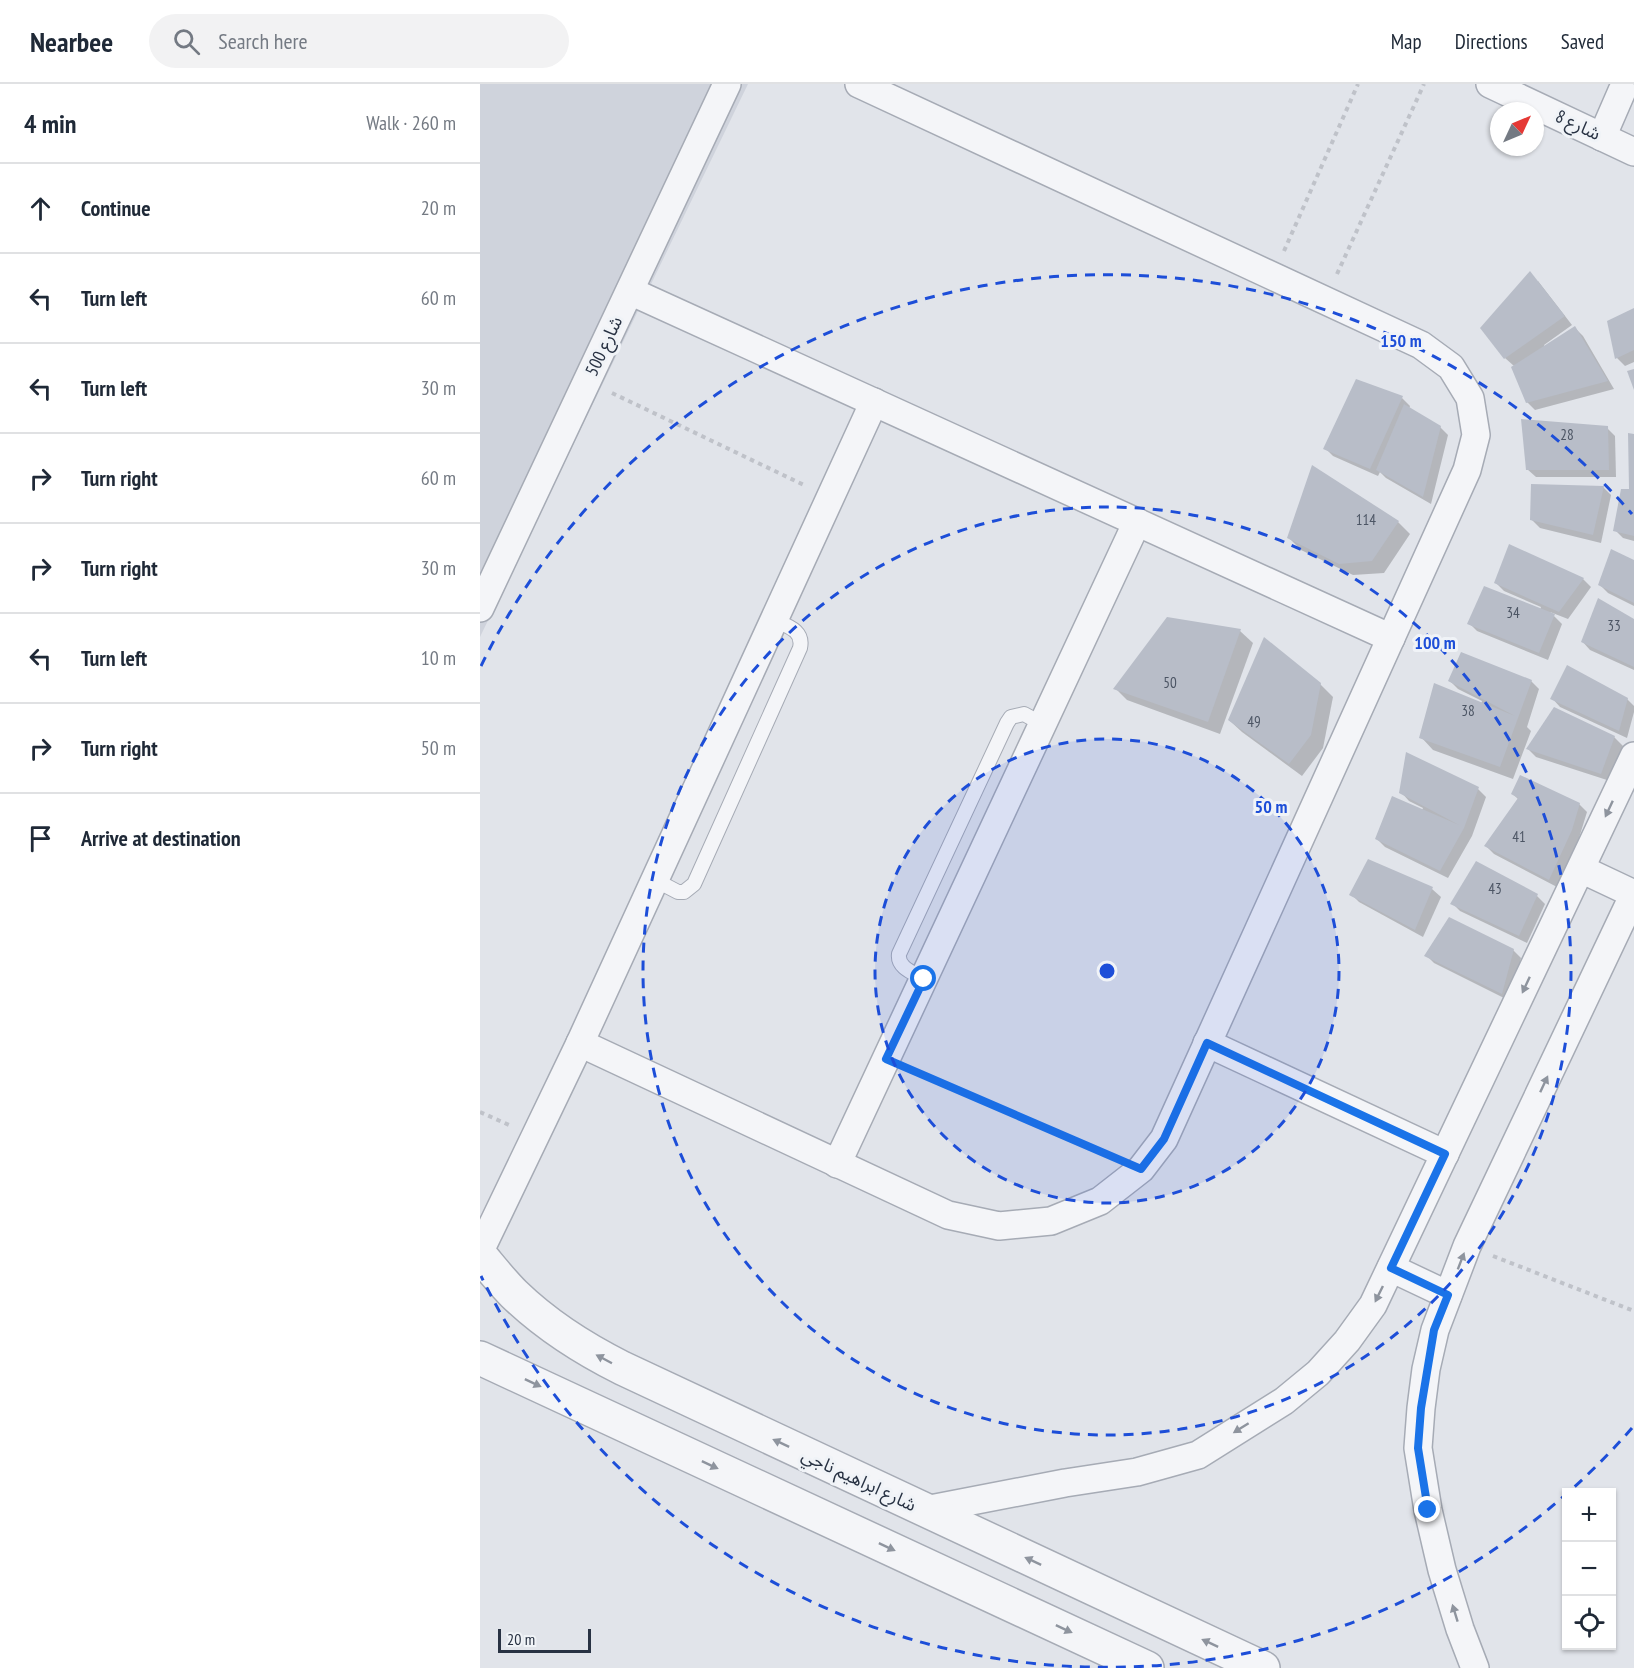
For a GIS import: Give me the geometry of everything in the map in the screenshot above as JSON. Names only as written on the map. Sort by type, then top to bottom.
[{"type":"street","name":"شارع 500","points":[[480,608],[727,84]]},
{"type":"street","points":[[580,1043],[948,1215],[999,1226],[1051,1221],[1100,1201],[1141,1169],[1164,1139],[1467,470],[1476,435],[1470,398],[1451,367],[1421,345],[859,84]]},
{"type":"street","name":"شارع 8","points":[[1490,84],[1634,152]]},
{"type":"street","points":[[1602,137],[1621,90]]},
{"type":"street","points":[[630,291],[1391,638]]},
{"type":"street","points":[[480,1253],[580,1043],[874,402]]},
{"type":"street","points":[[837,1164],[1137,522]]},
{"type":"street","points":[[925,1510],[1053,1485],[1137,1472],[1198,1455],[1284,1401],[1318,1373],[1347,1341],[1373,1305],[1634,756]]},
{"type":"street","points":[[1475,1668],[1442,1570],[1428,1510],[1418,1448],[1426,1369],[1434,1330],[1467,1246],[1634,894],[1581,869]]},
{"type":"street","points":[[1207,1043],[1445,1154]]},
{"type":"street","name":"شارع ابراهيم ناجي","points":[[480,1253],[513,1293],[546,1323],[582,1348],[1263,1668]]},
{"type":"street","points":[[1391,1268],[1448,1295]]},
{"type":"street","points":[[480,1358],[1147,1668]]},
{"type":"lane","points":[[655,880],[678,892],[684,892],[694,884],[800,648],[800,635],[795,630],[774,620]]},
{"type":"path","points":[[1273,277],[1358,84]]},
{"type":"path","points":[[1325,301],[1424,84]]},
{"type":"path","points":[[587,381],[830,498]]},
{"type":"path","points":[[886,1059],[1141,1169]]},
{"type":"path","points":[[1467,1246],[1634,1311]]},
{"type":"shaded area","points":[[480,84],[748,84],[480,637]]},
{"type":"building","points":[[1530,271],[1565,316],[1504,359],[1480,328]]},
{"type":"building","points":[[1634,308],[1634,350],[1615,359],[1607,321]]},
{"type":"building","points":[[1575,326],[1608,381],[1526,403],[1511,367]]},
{"type":"building","points":[[1634,369],[1634,390],[1627,371]]},
{"type":"building","points":[[1356,379],[1403,396],[1370,469],[1323,449]]},
{"type":"building","points":[[1404,404],[1441,426],[1423,497],[1376,470]]},
{"type":"building","points":[[1521,419],[1608,426],[1609,470],[1526,470]]},
{"type":"building","points":[[1628,433],[1634,434],[1634,536],[1613,531],[1621,489],[1629,489]]},
{"type":"building","points":[[1312,465],[1399,521],[1372,561],[1339,564],[1287,538]]},
{"type":"building","points":[[1531,484],[1604,486],[1593,535],[1530,520]]},
{"type":"building","points":[[1509,544],[1584,578],[1559,612],[1494,583]]},
{"type":"building","points":[[1611,549],[1634,560],[1634,603],[1598,585]]},
{"type":"building","points":[[1484,586],[1555,614],[1539,653],[1467,624]]},
{"type":"building","points":[[1598,598],[1634,619],[1634,667],[1581,642]]},
{"type":"building","points":[[1167,617],[1241,629],[1208,722],[1113,689]]},
{"type":"building","points":[[1264,637],[1321,683],[1311,735],[1289,764],[1228,720]]},
{"type":"building","points":[[1461,652],[1532,680],[1500,767],[1419,738],[1434,683],[1515,716],[1448,681]]},
{"type":"building","points":[[1567,665],[1628,698],[1619,731],[1550,699]]},
{"type":"building","points":[[1554,707],[1615,736],[1601,774],[1526,749]]},
{"type":"building","points":[[1406,752],[1479,787],[1464,828],[1440,871],[1375,839],[1392,796],[1459,825],[1399,793]]},
{"type":"building","points":[[1520,775],[1580,803],[1572,830],[1549,880],[1484,846],[1518,798],[1511,794]]},
{"type":"building","points":[[1368,859],[1433,887],[1415,930],[1349,895]]},
{"type":"building","points":[[1476,861],[1538,894],[1519,936],[1450,904]]},
{"type":"building","points":[[1449,917],[1514,949],[1502,994],[1424,956]]},
{"type":"route","points":[[924,979],[886,1059],[1141,1169],[1164,1139],[1207,1043],[1445,1154],[1391,1268],[1448,1295],[1434,1330],[1421,1408],[1418,1448],[1428,1510]]}]
